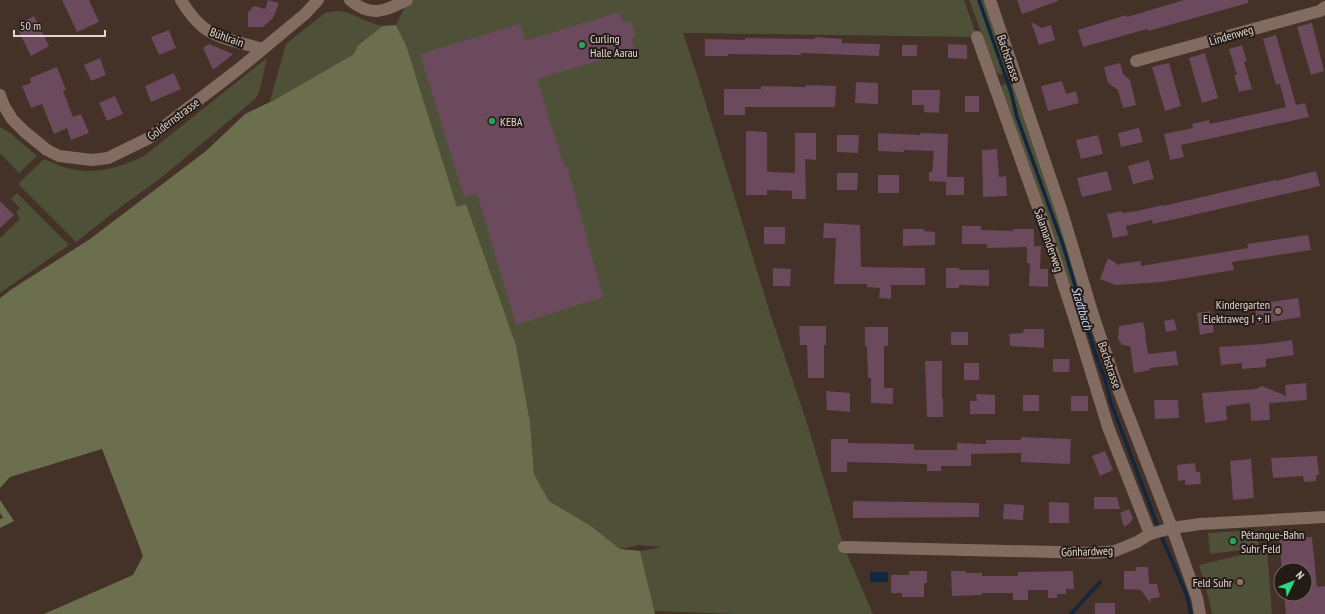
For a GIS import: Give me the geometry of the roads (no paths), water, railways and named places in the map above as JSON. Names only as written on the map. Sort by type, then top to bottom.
[{"type":"street","name":"Bühlrain","points":[[181,0],[191,15],[204,28],[217,36],[262,49]]},
{"type":"street","name":"Goldernstrasse","points":[[1,103],[12,119],[47,150],[59,156],[92,160],[108,158],[149,138],[240,68],[305,14],[318,0]]},
{"type":"street","points":[[350,0],[358,7],[379,12],[407,0]]},
{"type":"street","name":"Bachstrasse","points":[[990,0],[1062,212],[1113,375],[1172,528],[1197,598],[1200,614]]},
{"type":"street","name":"Lindenweg","points":[[1136,61],[1320,10],[1325,7]]},
{"type":"street","name":"Salamanderweg","points":[[977,37],[1041,216],[1108,427],[1150,534]]},
{"type":"street","name":"Gönhardweg","points":[[844,547],[1095,553],[1115,551],[1150,534],[1172,528],[1200,524],[1325,516]]},
{"type":"water","points":[[870,572],[888,572],[888,582],[870,582]]},
{"type":"waterway","name":"Stadtbach","points":[[979,0],[1011,92],[1017,117],[1063,245],[1095,353],[1105,379],[1111,403],[1163,540],[1187,596],[1191,614]]},
{"type":"waterway","points":[[1071,614],[1100,582]]},
{"type":"place","name":"Curling Halle Aarau","points":[[582,45]]},
{"type":"place","name":"KEBA","points":[[492,121]]},
{"type":"place","name":"Kindergarten Elektraweg I + II","points":[[1278,311]]},
{"type":"place","name":"Pétanque-Bahn Suhr Feld","points":[[1233,541]]},
{"type":"place","name":"Feld Suhr","points":[[1240,582]]}]
